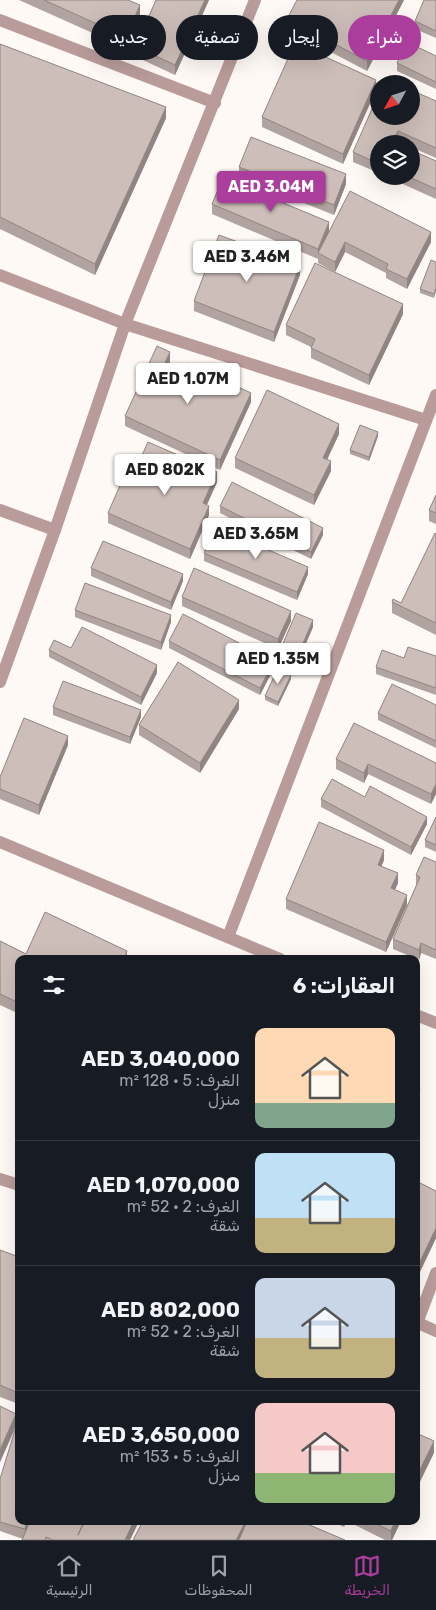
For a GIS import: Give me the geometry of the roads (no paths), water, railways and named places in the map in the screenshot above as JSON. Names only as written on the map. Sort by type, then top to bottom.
[{"type":"street","points":[[0,682],[55,530],[125,324],[255,0]]},
{"type":"street","points":[[0,20],[215,103]]},
{"type":"street","points":[[0,275],[125,324],[426,420]]},
{"type":"street","points":[[228,937],[436,395]]},
{"type":"street","points":[[0,510],[55,530]]},
{"type":"street","points":[[0,842],[271,955]]},
{"type":"street","points":[[420,1017],[436,1023]]},
{"type":"street","points":[[0,1179],[15,1184]]},
{"type":"street","points":[[420,1314],[436,1273]]},
{"type":"street","points":[[420,1324],[436,1332]]}]
